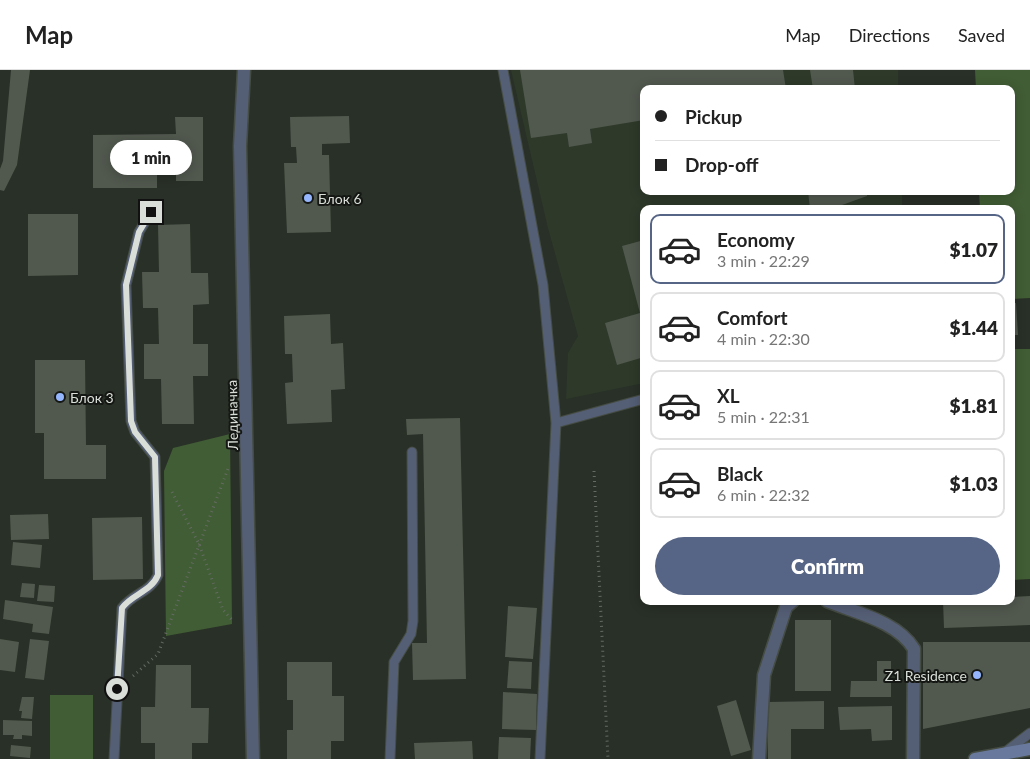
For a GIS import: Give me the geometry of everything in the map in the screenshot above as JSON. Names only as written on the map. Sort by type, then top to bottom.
[{"type":"street","name":"Лединачка","points":[[244,70],[240,146],[252,634],[253,759]]},
{"type":"street","points":[[760,759],[764,674],[784,611],[789,605]]},
{"type":"street","points":[[836,605],[893,629],[908,640],[914,649],[913,759]]},
{"type":"street","points":[[975,759],[1030,749]]},
{"type":"lane","points":[[503,70],[543,285],[556,423],[540,759]]},
{"type":"lane","points":[[114,759],[122,608],[126,602],[150,587],[158,575],[155,457],[135,432],[131,421],[126,285],[139,232],[151,212]]},
{"type":"lane","points":[[556,423],[640,400]]},
{"type":"lane","points":[[390,759],[394,662],[411,634],[413,621],[412,452]]},
{"type":"lane","points":[[1002,754],[1030,733]]},
{"type":"path","points":[[117,689],[158,654],[230,464]]},
{"type":"path","points":[[594,471],[608,759]]},
{"type":"path","points":[[168,486],[199,544],[223,610],[238,628],[252,634]]},
{"type":"shaded area","points":[[511,70],[898,70],[898,85],[640,85],[640,195],[902,195],[902,205],[640,205],[640,384],[566,399],[568,353],[578,336],[548,228]]},
{"type":"green space","points":[[975,70],[1030,70],[1030,298],[1015,299],[1015,205],[980,205],[979,195],[1015,195],[1015,85],[976,85]]},
{"type":"green space","points":[[1015,349],[1030,349],[1030,579],[1015,580]]},
{"type":"green space","points":[[230,434],[232,624],[166,636],[164,471],[173,448]]},
{"type":"green space","points":[[50,695],[93,695],[93,759],[50,759]]},
{"type":"building","points":[[11,70],[30,70],[17,165],[4,191],[0,190],[0,169],[3,161]]},
{"type":"building","points":[[520,70],[783,70],[785,85],[640,85],[640,121],[590,129],[592,143],[569,147],[567,133],[531,138]]},
{"type":"building","points":[[810,70],[853,70],[855,85],[812,85]]},
{"type":"building","name":"Блок 6","points":[[349,116],[350,143],[322,144],[322,155],[329,155],[331,232],[287,233],[284,163],[297,163],[296,147],[291,147],[290,117]]},
{"type":"building","points":[[175,117],[203,117],[203,181],[176,181],[176,171],[157,171],[157,188],[93,188],[93,135],[176,134]]},
{"type":"building","points":[[808,195],[867,195],[842,205],[810,205]]},
{"type":"building","points":[[28,214],[78,214],[78,275],[28,276]]},
{"type":"building","points":[[190,224],[191,273],[208,273],[209,304],[193,305],[193,344],[208,344],[208,376],[193,376],[194,424],[162,424],[161,379],[144,379],[144,344],[159,344],[158,308],[143,308],[142,272],[159,272],[158,225]]},
{"type":"building","points":[[640,241],[640,313],[622,246]]},
{"type":"building","points":[[1015,303],[1016,303],[1018,335],[1015,335]]},
{"type":"building","points":[[640,313],[640,358],[617,365],[605,323]]},
{"type":"building","points":[[330,314],[331,344],[343,343],[345,389],[331,390],[332,422],[287,424],[285,383],[293,382],[292,354],[285,354],[284,316]]},
{"type":"building","name":"Блок 3","points":[[35,360],[85,360],[86,445],[106,445],[106,479],[44,479],[44,433],[35,433]]},
{"type":"building","points":[[460,418],[466,679],[413,680],[412,643],[427,643],[423,434],[407,435],[406,419]]},
{"type":"building","points":[[48,514],[49,539],[11,540],[10,515]]},
{"type":"building","points":[[142,517],[143,579],[93,580],[92,518]]},
{"type":"building","points":[[13,542],[42,545],[40,568],[11,565]]},
{"type":"building","points":[[22,583],[35,584],[34,598],[20,597]]},
{"type":"building","points":[[39,585],[55,586],[54,602],[37,601]]},
{"type":"building","points":[[1030,596],[1030,625],[944,628],[943,605],[1015,605],[1015,597]]},
{"type":"building","points":[[5,600],[53,607],[49,634],[32,632],[33,624],[3,619]]},
{"type":"building","points":[[508,606],[537,608],[533,659],[505,657]]},
{"type":"building","points":[[795,620],[831,620],[831,691],[795,691]]},
{"type":"building","points":[[0,639],[19,642],[15,672],[0,670]]},
{"type":"building","points":[[30,639],[49,641],[44,680],[25,678]]},
{"type":"building","name":"Z1 Residence","points":[[923,642],[1030,642],[1030,708],[923,729]]},
{"type":"building","points":[[509,661],[532,662],[531,689],[507,688]]},
{"type":"building","points":[[877,661],[891,661],[891,697],[850,697],[851,681],[877,681]]},
{"type":"building","points":[[287,662],[332,662],[332,696],[344,696],[344,741],[331,741],[331,759],[287,759],[287,730],[293,730],[293,700],[287,700]]},
{"type":"building","points":[[156,665],[191,665],[191,708],[209,708],[208,743],[192,743],[192,759],[155,759],[155,743],[141,743],[141,707],[155,707]]},
{"type":"building","points":[[503,692],[537,694],[536,730],[502,729]]},
{"type":"building","points":[[22,697],[34,697],[32,719],[21,718],[22,711],[19,711]]},
{"type":"building","points":[[736,700],[751,750],[731,756],[717,706]]},
{"type":"building","points":[[824,701],[824,729],[791,729],[791,759],[768,759],[767,702]]},
{"type":"building","points":[[892,706],[892,740],[872,741],[871,729],[840,730],[838,707]]},
{"type":"building","points":[[3,720],[32,721],[32,736],[22,735],[22,739],[13,739],[14,735],[3,735]]},
{"type":"building","points":[[499,737],[531,738],[530,759],[498,759]]},
{"type":"building","points":[[472,741],[473,759],[415,759],[414,743]]},
{"type":"building","points":[[11,745],[31,747],[30,758],[10,756]]},
{"type":"place","name":"Блок 6","points":[[308,198]]},
{"type":"place","name":"Блок 3","points":[[60,397]]},
{"type":"place","name":"Z1 Residence","points":[[977,675]]},
{"type":"route","points":[[117,689],[122,608],[126,602],[150,587],[156,581],[158,575],[155,457],[135,432],[131,421],[126,285],[133,249],[139,232],[151,212]]}]
